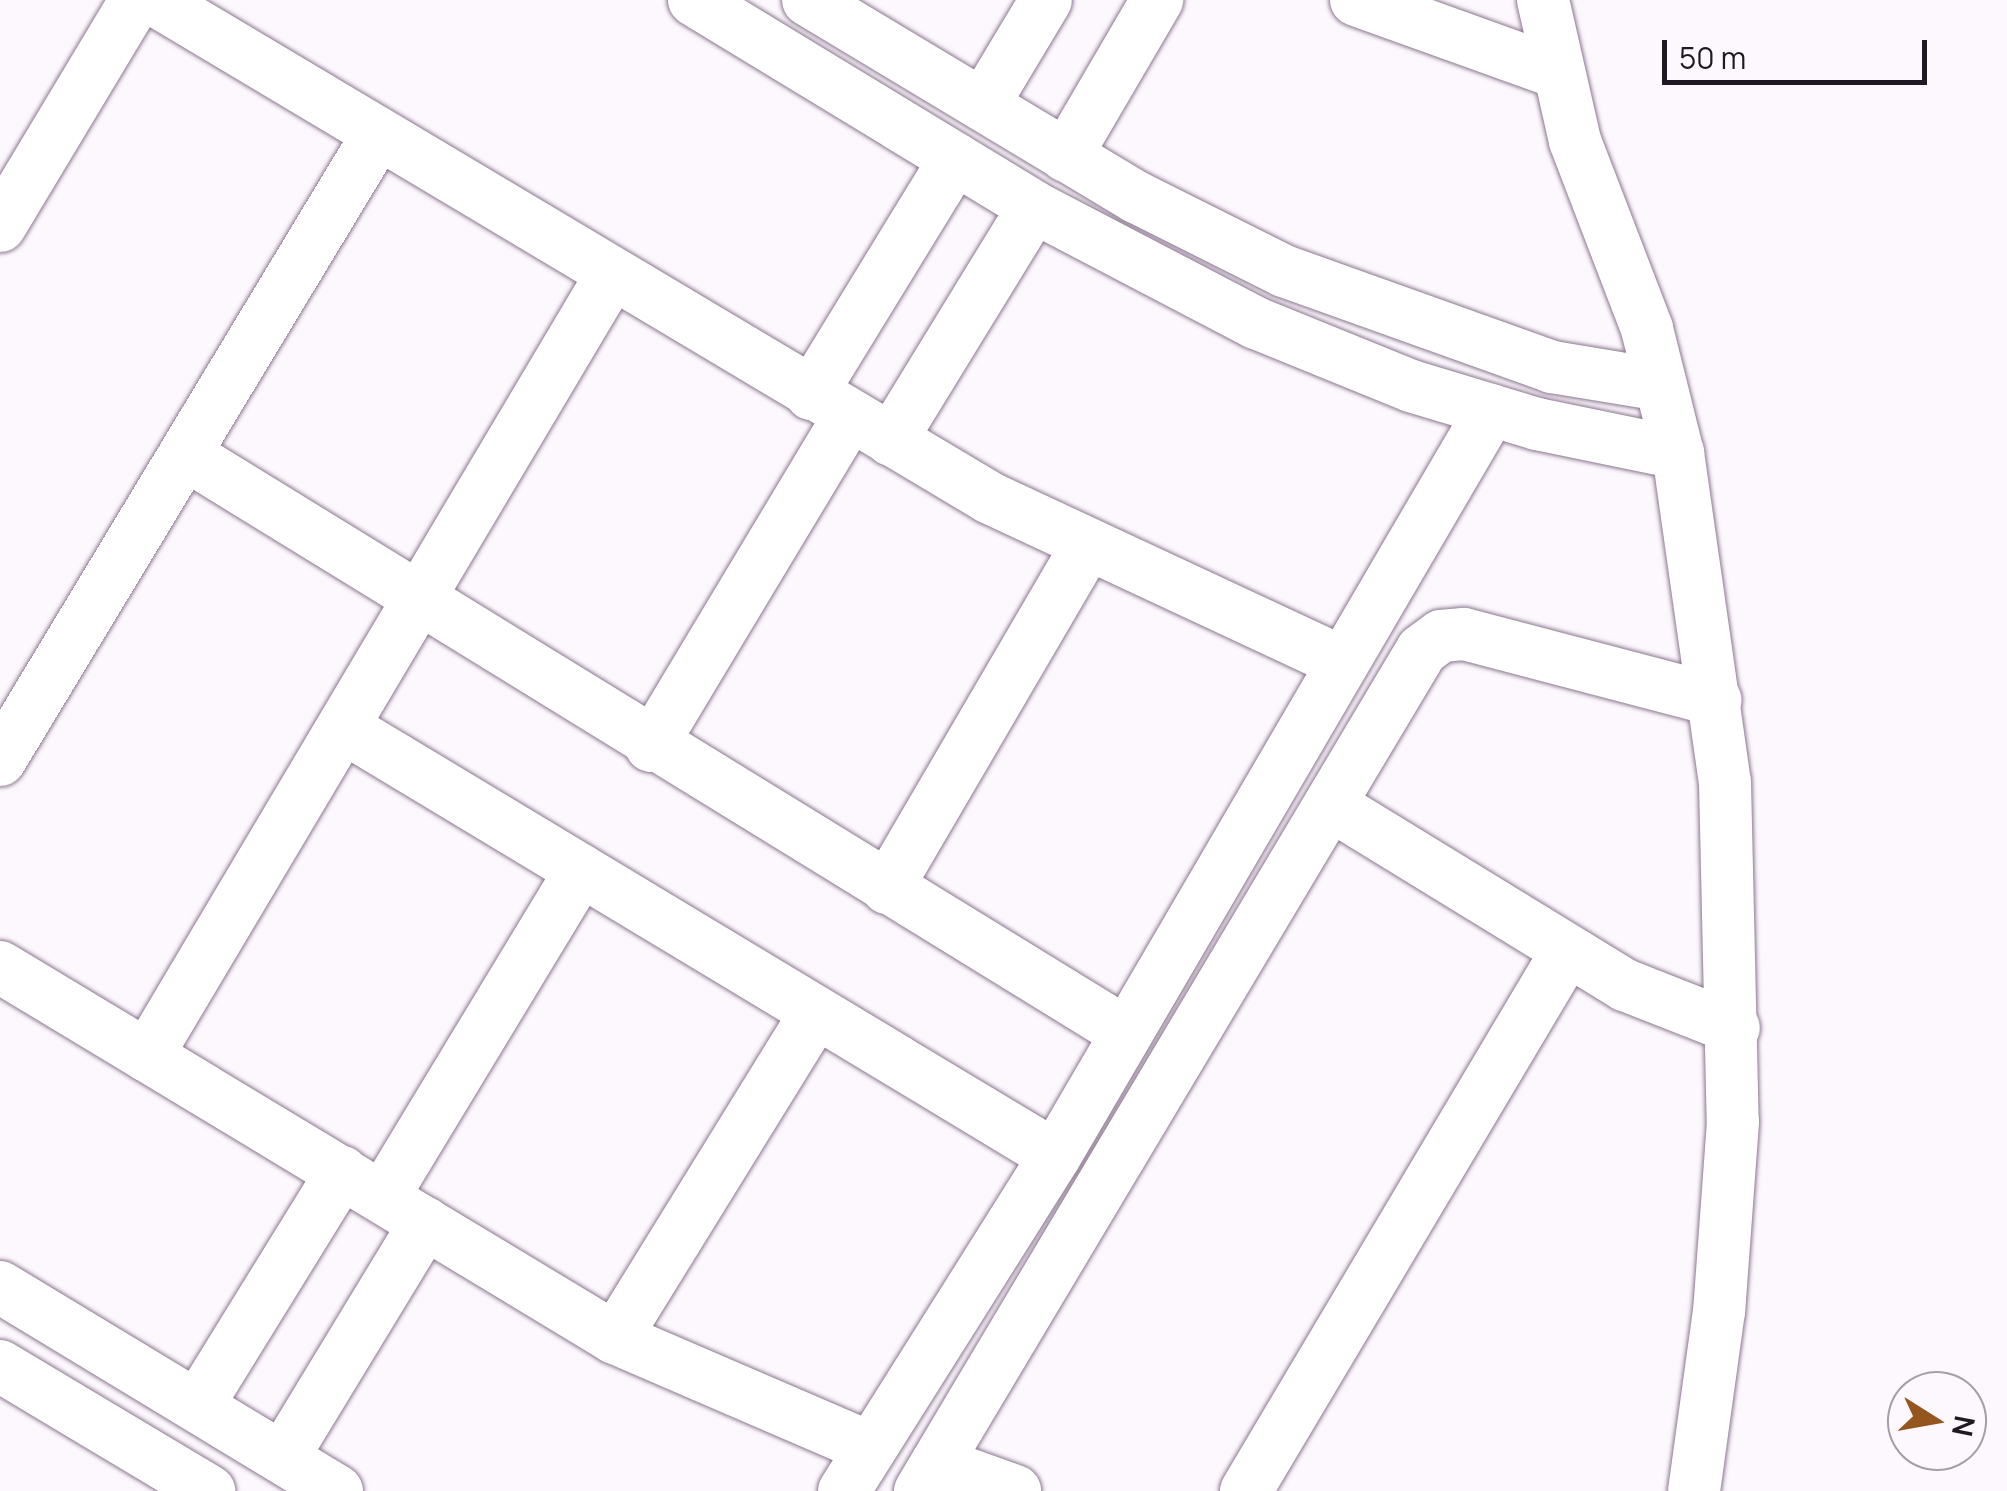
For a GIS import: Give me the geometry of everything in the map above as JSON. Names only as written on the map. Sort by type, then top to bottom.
[{"type":"street","points":[[0,226],[136,0]]},
{"type":"street","points":[[154,0],[610,277],[1086,548],[1340,660]]},
{"type":"street","points":[[694,0],[1034,207],[1256,324],[1492,410],[1678,453]]},
{"type":"street","points":[[808,0],[1066,156],[1210,236],[1360,303],[1552,367],[1662,385]]},
{"type":"street","points":[[983,106],[1046,0]]},
{"type":"street","points":[[1066,156],[1157,0]]},
{"type":"street","points":[[1356,0],[1556,72]]},
{"type":"street","points":[[1543,0],[1556,72],[1662,385],[1678,453],[1716,700],[1734,1028],[1728,1217],[1694,1491]]},
{"type":"street","points":[[0,760],[378,134]]},
{"type":"street","points":[[651,746],[850,416],[955,159]]},
{"type":"street","points":[[850,416],[1034,207]]},
{"type":"street","points":[[147,1056],[610,277]]},
{"type":"street","points":[[0,967],[615,1338],[857,1470],[1054,1156],[1340,660],[1492,410]]},
{"type":"street","points":[[185,454],[651,746],[1126,1033]]},
{"type":"street","points":[[888,888],[1086,548]]},
{"type":"street","points":[[1014,1491],[929,1477],[1422,650],[1441,636],[1464,634],[1716,700]]},
{"type":"street","points":[[343,728],[1054,1156]]},
{"type":"street","points":[[1330,805],[1659,1004],[1734,1028]]},
{"type":"street","points":[[283,1457],[383,1197],[580,870]]},
{"type":"street","points":[[1246,1491],[1567,951]]},
{"type":"street","points":[[615,1338],[816,1013]]},
{"type":"street","points":[[198,1405],[383,1197]]},
{"type":"street","points":[[0,1287],[337,1491]]},
{"type":"street","points":[[0,1366],[175,1483]]}]
